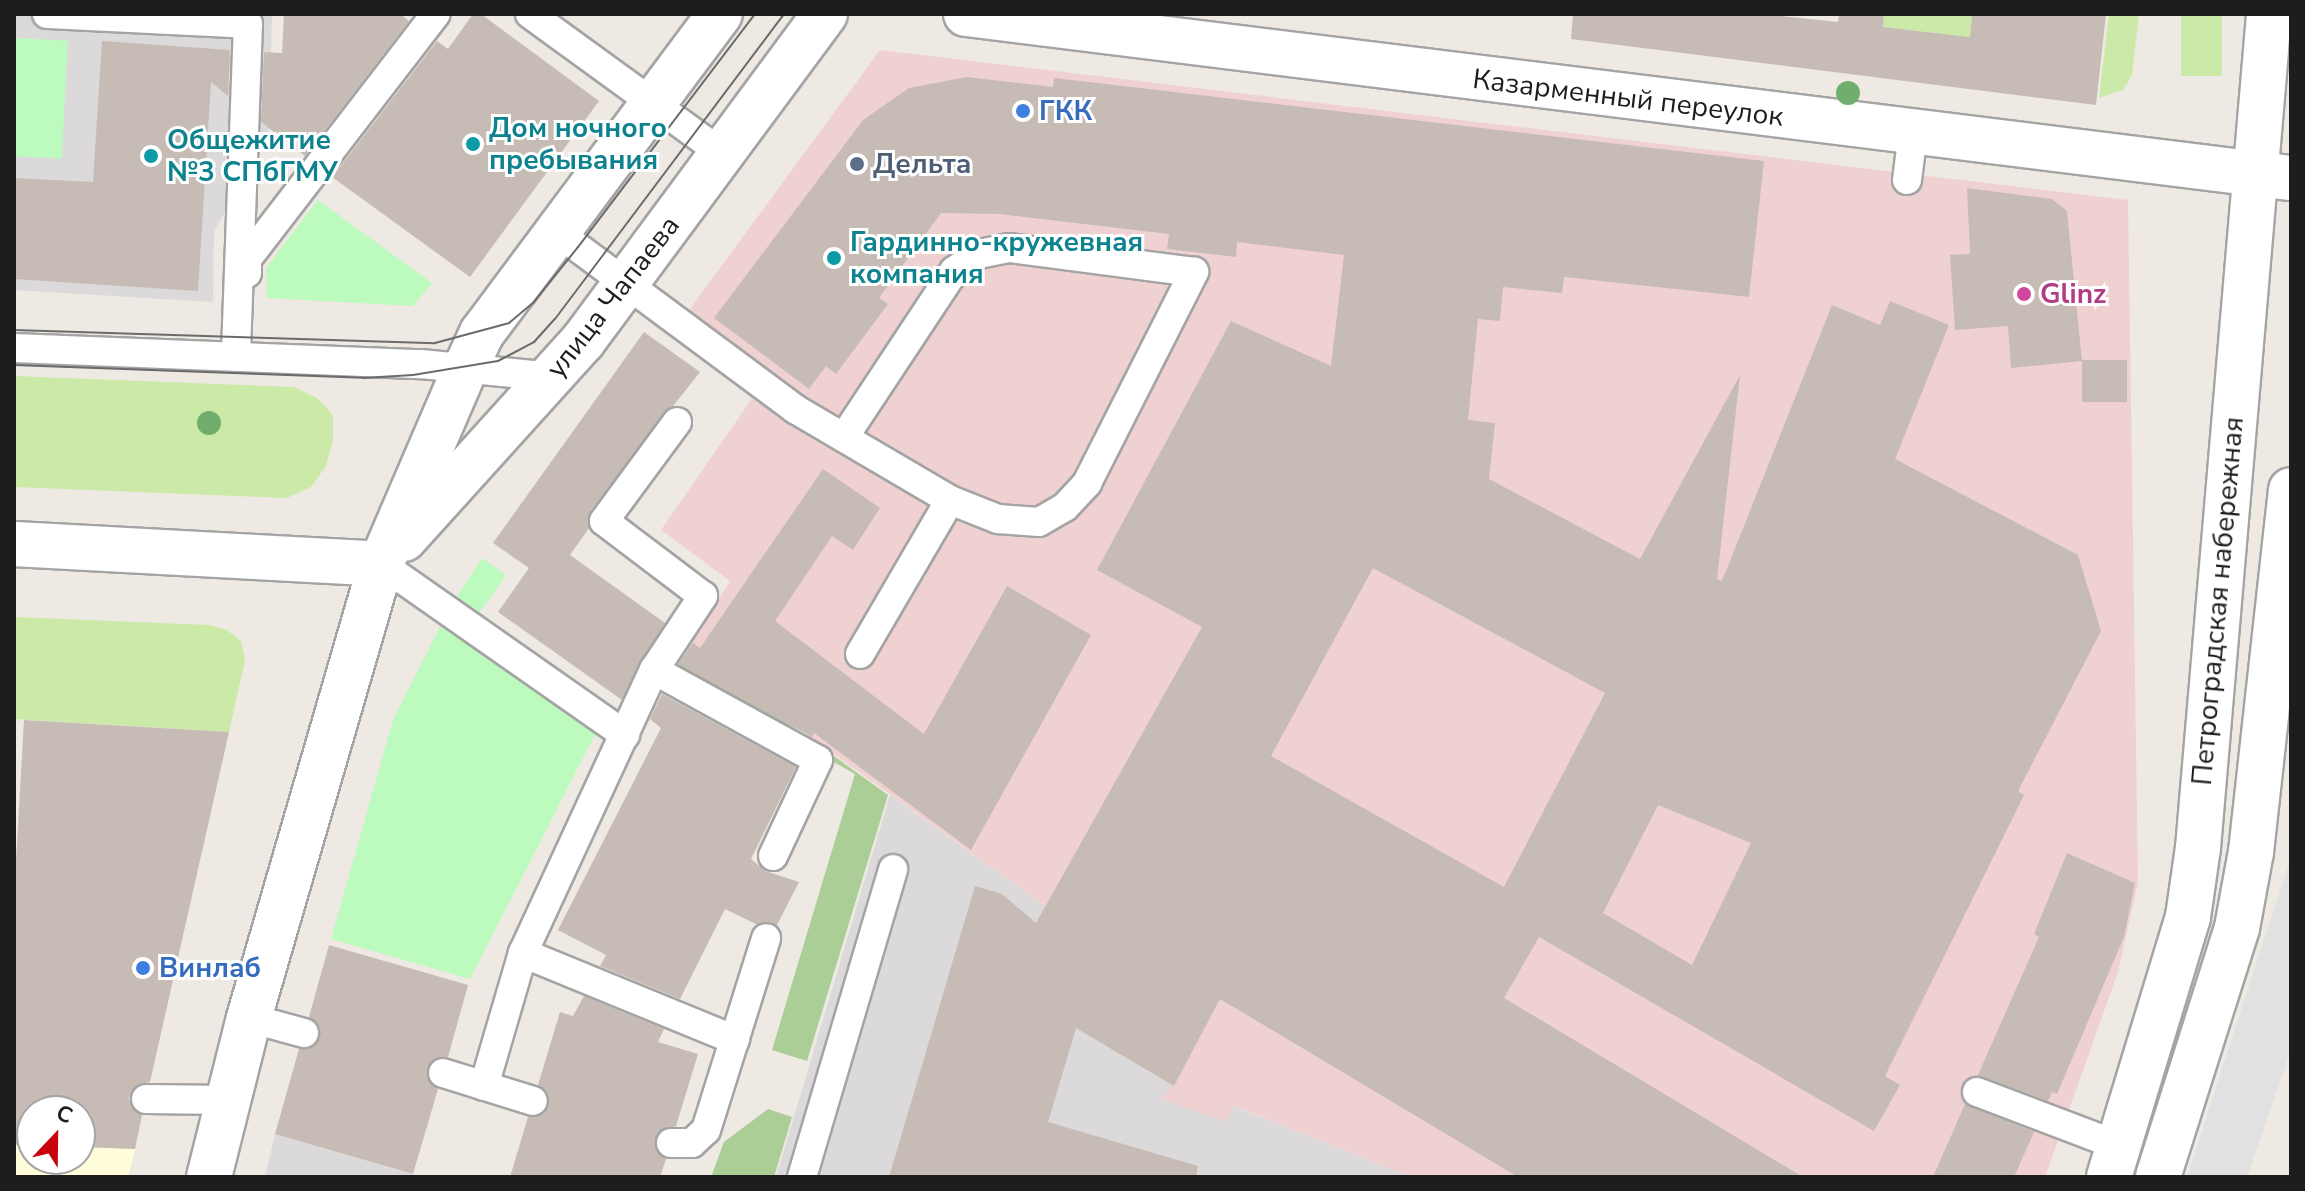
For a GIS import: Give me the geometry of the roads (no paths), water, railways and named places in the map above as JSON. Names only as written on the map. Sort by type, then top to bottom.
[{"type":"street","name":"улица Чапаева","points":[[216,1175],[224,1110],[381,564],[466,367],[482,333],[720,14]]},
{"type":"street","name":"улица Чапаева","points":[[381,564],[553,377],[825,14]]},
{"type":"street","name":"Казарменный переулок","points":[[966,14],[1075,21],[1913,133],[2272,176]]},
{"type":"street","name":"Петроградская набережная","points":[[2114,1161],[2188,917],[2198,848],[2272,176],[2269,14]]},
{"type":"street","name":"Петроградская набережная","points":[[2158,1177],[2237,928],[2251,852],[2291,490]]},
{"type":"street","points":[[14,544],[381,564]]},
{"type":"lane","points":[[47,14],[248,24],[240,357]]},
{"type":"lane","points":[[240,357],[247,259],[436,14]]},
{"type":"lane","points":[[530,14],[721,153]]},
{"type":"lane","points":[[1907,180],[1913,133]]},
{"type":"lane","points":[[557,232],[795,409],[950,500],[998,519],[1039,522],[1065,507],[1087,483],[1194,272],[1009,248],[979,254],[954,271],[844,437]]},
{"type":"lane","points":[[14,348],[466,367],[553,377]]},
{"type":"lane","points":[[484,1086],[523,953],[654,670],[703,596],[604,521],[677,422]]},
{"type":"lane","points":[[860,654],[950,500]]},
{"type":"lane","points":[[381,564],[625,735]]},
{"type":"lane","points":[[654,670],[818,760],[773,856]]},
{"type":"lane","points":[[802,1177],[893,869]]},
{"type":"lane","points":[[671,1143],[692,1143],[706,1130],[766,938]]},
{"type":"lane","points":[[523,953],[735,1040]]},
{"type":"lane","points":[[249,1018],[304,1033]]},
{"type":"lane","points":[[443,1073],[533,1101]]},
{"type":"lane","points":[[1977,1092],[2114,1161]]},
{"type":"lane","points":[[144,1108],[224,1110]]},
{"type":"tram line","points":[[14,330],[435,343],[509,323],[533,303],[578,247],[755,14]]},
{"type":"tram line","points":[[14,365],[363,378],[413,375],[498,361],[534,342],[555,319],[784,14]]},
{"type":"place","name":"ГКК","points":[[1023,111]]},
{"type":"place","name":"Дом ночного пребывания","points":[[473,144]]},
{"type":"place","name":"Общежитие №3 СПбГМУ","points":[[151,156]]},
{"type":"place","name":"Дельта","points":[[857,164]]},
{"type":"place","name":"Гардинно-кружевная компания","points":[[834,258]]},
{"type":"place","name":"Glinz","points":[[2024,294]]},
{"type":"place","name":"Винлаб","points":[[143,968]]}]
